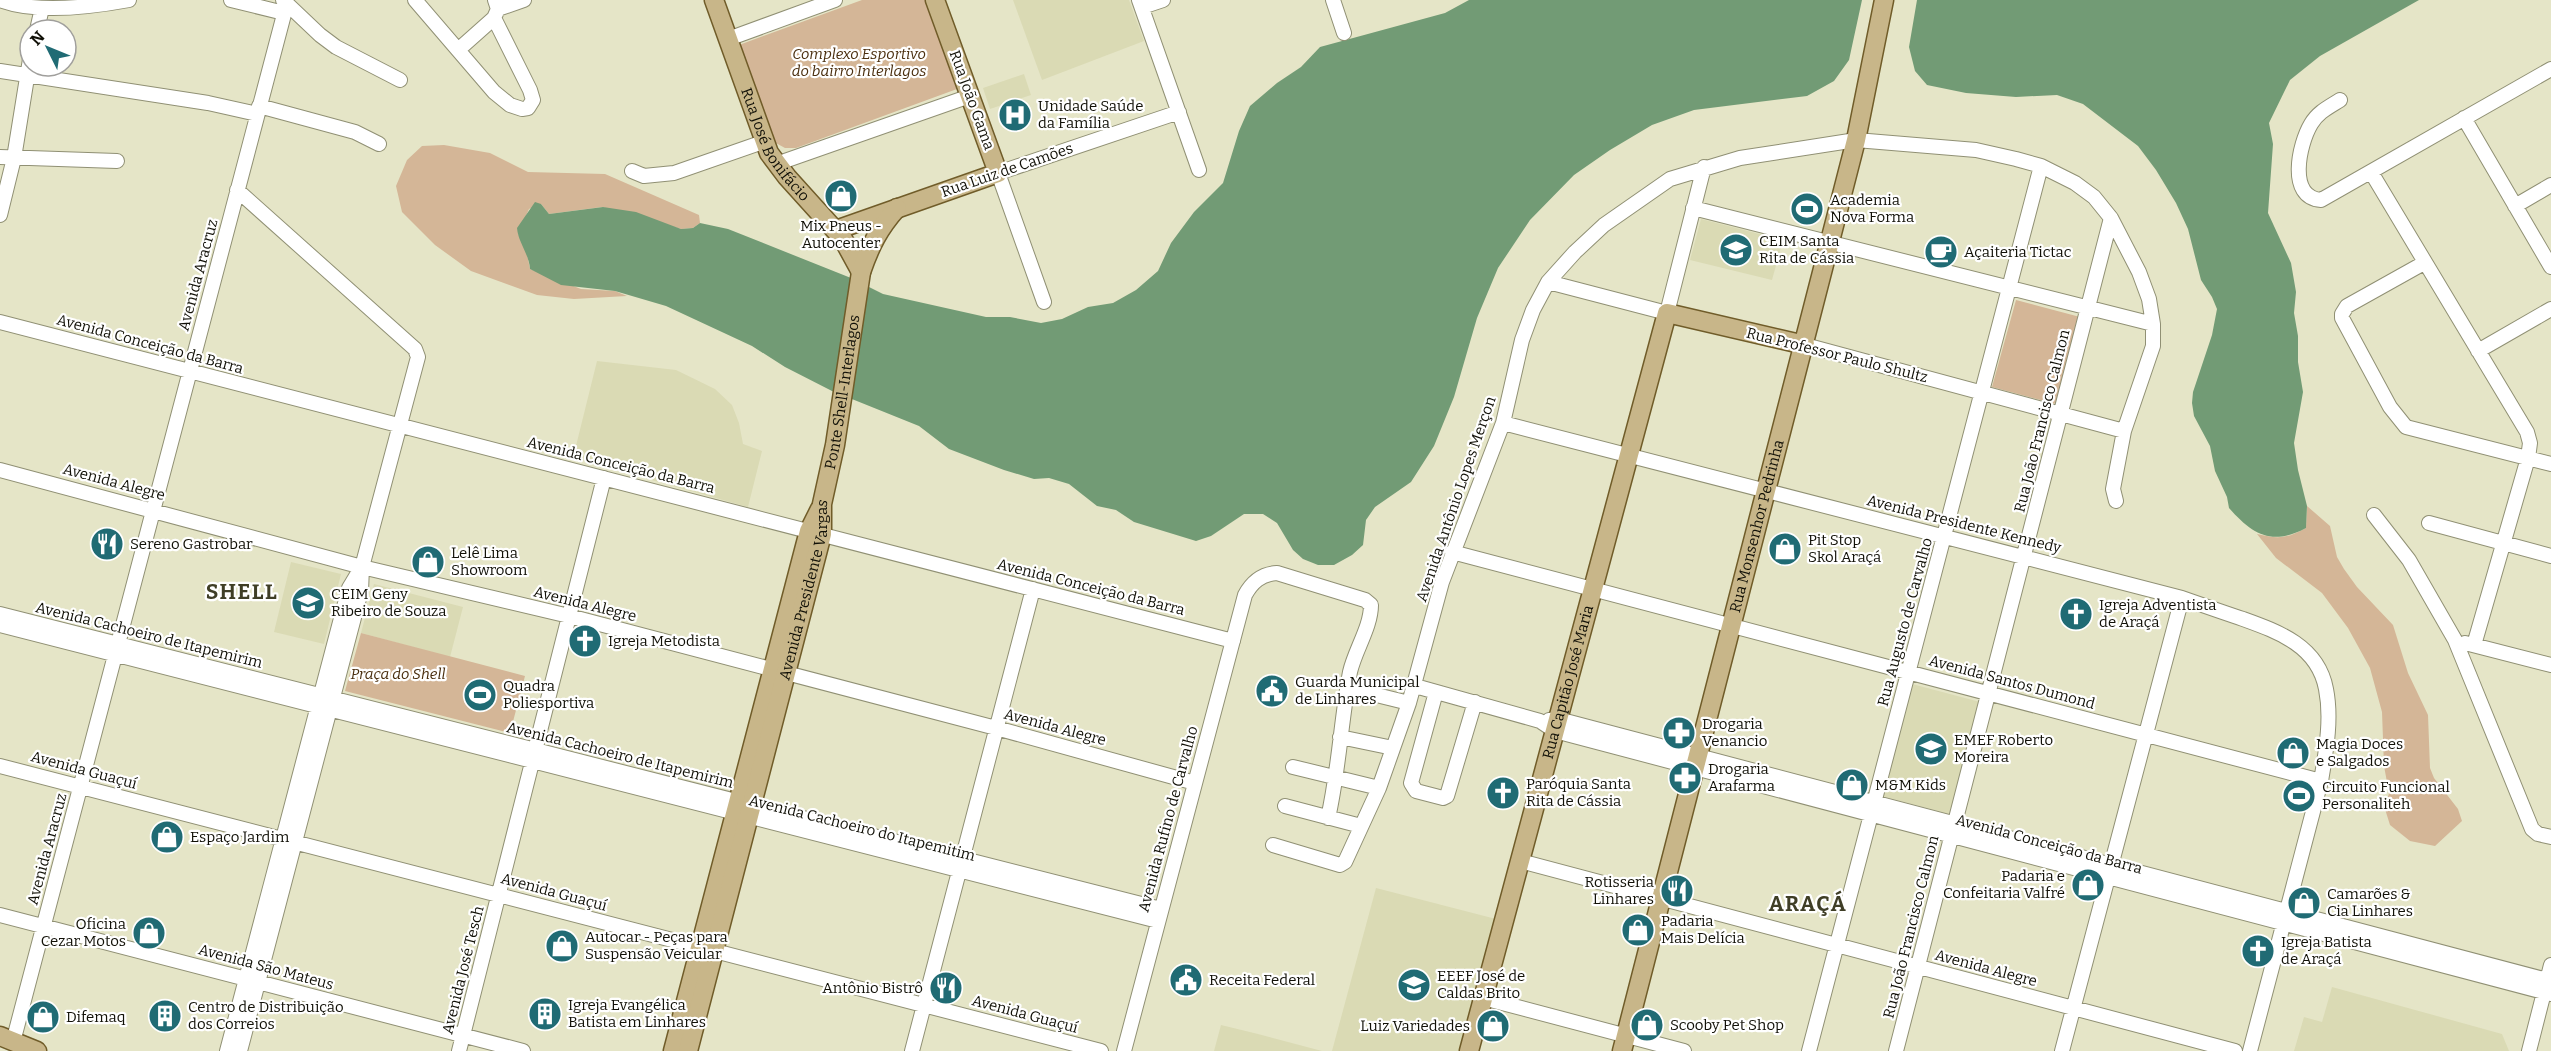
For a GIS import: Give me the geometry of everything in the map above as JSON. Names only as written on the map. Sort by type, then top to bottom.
[{"type":"main road","name":"Rua José Bonifácio","points":[[714,0],[763,142],[776,164],[836,230],[861,275]]},
{"type":"main road","name":"Rua João Gama","points":[[935,0],[998,173]]},
{"type":"main road","name":"Rua Monsenhor Pedrinha","points":[[1624,1043],[1805,345],[1856,140],[1884,0]]},
{"type":"main road","name":"Rua Luiz de Camões","points":[[836,230],[998,173]]},
{"type":"main road","name":"Ponte Shell-Interlagos","points":[[822,504],[835,445],[861,275],[870,245],[879,228],[897,208]]},
{"type":"main road","name":"Rua Professor Paulo Shultz","points":[[1667,313],[1805,345]]},
{"type":"main road","name":"Rua Capitão José Maria","points":[[1469,1051],[1520,861],[1551,723],[1593,589],[1667,313]]},
{"type":"main road","name":"Avenida Presidente Vargas","points":[[688,1051],[707,949],[822,504]]},
{"type":"main road","name":"Avenida Presidente Vargas","points":[[673,1051],[707,949]]},
{"type":"main road","points":[[7,1039],[37,1051]]},
{"type":"street","points":[[7,3],[42,8],[129,0]]},
{"type":"street","points":[[231,0],[285,5],[336,47],[400,80]]},
{"type":"street","points":[[415,0],[494,92],[510,105],[522,109],[531,105],[533,100],[496,9]]},
{"type":"street","points":[[458,50],[496,9],[524,0]]},
{"type":"street","points":[[728,39],[835,0]]},
{"type":"street","points":[[1163,0],[1141,4],[1199,170]]},
{"type":"street","points":[[1333,0],[1344,33]]},
{"type":"street","name":"Avenida Aracruz","points":[[7,1039],[44,926],[285,5]]},
{"type":"street","points":[[40,18],[42,8]]},
{"type":"street","points":[[2340,100],[2321,112],[2311,123],[2300,156],[2299,177],[2306,196],[2321,200],[2551,69]]},
{"type":"street","points":[[0,71],[18,73]]},
{"type":"street","points":[[0,215],[15,158],[25,78]]},
{"type":"street","points":[[51,78],[258,110],[355,132],[379,144]]},
{"type":"street","points":[[776,164],[970,96]]},
{"type":"street","name":"Rua Luiz de Camões","points":[[998,173],[1179,112]]},
{"type":"street","points":[[2464,118],[2551,267]]},
{"type":"street","name":"Avenida Antônio Lopes Merçon","points":[[1273,845],[1343,864],[1379,788],[1415,686],[1452,552],[1503,423],[1522,340],[1533,310],[1548,282],[1582,245],[1642,196],[1670,180],[1704,167],[1740,158],[1856,140],[1976,150],[2041,166],[2075,183],[2094,197],[2111,218],[2139,272],[2149,299],[2153,324],[2153,346],[2124,431],[2113,489],[2116,501]]},
{"type":"street","points":[[632,171],[644,176],[674,173],[763,142]]},
{"type":"street","points":[[0,157],[117,161]]},
{"type":"street","name":"Rua Augusto de Carvalho","points":[[1809,1051],[2041,166]]},
{"type":"street","points":[[1667,313],[1704,167]]},
{"type":"street","points":[[2371,172],[2527,432],[2530,444],[2528,458],[2474,645]]},
{"type":"street","name":"Rua João Gama","points":[[998,173],[1044,303]]},
{"type":"street","points":[[2515,206],[2551,185]]},
{"type":"street","points":[[227,1051],[252,980],[325,703],[361,591],[362,567],[401,426],[418,352],[237,190]]},
{"type":"street","points":[[1693,208],[2153,324]]},
{"type":"street","name":"Rua João Francisco Calmon","points":[[1896,1051],[2111,218]]},
{"type":"street","points":[[2424,263],[2348,306],[2342,314],[2342,318],[2390,407],[2406,427],[2551,464]]},
{"type":"street","name":"Rua Professor Paulo Shultz","points":[[1548,282],[1667,313]]},
{"type":"street","points":[[2478,351],[2551,309]]},
{"type":"street","name":"Avenida Conceição da Barra","points":[[0,322],[1233,641]]},
{"type":"street","name":"Rua Professor Paulo Shultz","points":[[1805,345],[2124,431]]},
{"type":"street","name":"Avenida Presidente Kennedy","points":[[1503,423],[2182,598],[2281,633],[2303,647],[2317,664],[2326,688],[2329,714],[2326,751],[2321,781],[2250,1051]]},
{"type":"street","name":"Avenida Alegre","points":[[0,470],[153,509],[362,567],[569,616],[996,728],[1195,783]]},
{"type":"street","name":"Avenida José Tesch","points":[[459,1051],[604,478]]},
{"type":"street","points":[[2374,515],[2409,560],[2455,640],[2528,822],[2538,834],[2551,837]]},
{"type":"street","points":[[2429,523],[2551,556]]},
{"type":"street","name":"Avenida Santos Dumond","points":[[1452,552],[2321,781]]},
{"type":"street","name":"Avenida Rufino de Carvalho","points":[[1124,1051],[1245,595],[1259,578],[1268,573],[1277,573],[1369,603],[1371,609],[1350,671],[1348,688]]},
{"type":"street","points":[[912,1051],[1033,589]]},
{"type":"street","points":[[2062,1051],[2182,598]]},
{"type":"street","name":"Avenida Cachoeiro de Itapemirim","points":[[0,614],[117,649],[743,809]]},
{"type":"street","points":[[0,625],[117,649]]},
{"type":"street","points":[[2455,640],[2551,665]]},
{"type":"street","name":"Avenida Conceição da Barra","points":[[1415,686],[2548,987]]},
{"type":"street","points":[[1328,818],[1337,778],[1337,753],[1348,688],[1409,703]]},
{"type":"street","points":[[1436,692],[1411,786],[1416,791],[1443,798],[1449,794],[1475,702]]},
{"type":"street","points":[[1340,737],[1393,748]]},
{"type":"street","name":"Avenida Guaçuí","points":[[0,766],[1101,1051]]},
{"type":"street","points":[[1293,767],[1379,788]]},
{"type":"street","points":[[1285,806],[1361,826]]},
{"type":"street","name":"Avenida Cachoeiro do Itapemitim","points":[[743,809],[1160,915]]},
{"type":"street","name":"Avenida Alegre","points":[[1520,861],[2235,1051]]},
{"type":"street","name":"Avenida São Mateus","points":[[0,915],[523,1051]]},
{"type":"street","points":[[2529,1051],[2548,987],[2551,965]]},
{"type":"street","points":[[240,1051],[252,980]]},
{"type":"street","points":[[1483,998],[1624,1043],[1684,1051]]},
{"type":"shaded area","points":[[1013,0],[1129,0],[1144,41],[1042,80]]},
{"type":"shaded area","points":[[1469,0],[1862,0],[1849,60],[1834,81],[1807,96],[1694,110],[1652,125],[1574,175],[1530,220],[1498,268],[1477,318],[1454,397],[1434,446],[1411,482],[1375,507],[1366,520],[1363,545],[1352,555],[1334,565],[1318,565],[1303,559],[1293,550],[1277,523],[1263,514],[1244,514],[1211,536],[1196,541],[1134,522],[1116,510],[1097,506],[1069,484],[1049,478],[1034,479],[949,449],[919,426],[832,391],[785,367],[752,346],[666,306],[615,291],[561,285],[530,269],[518,233],[517,228],[535,202],[541,204],[549,214],[603,207],[636,212],[681,229],[693,228],[700,223],[728,229],[851,278],[883,294],[986,317],[1010,317],[1041,323],[1062,319],[1088,307],[1113,303],[1136,290],[1158,271],[1171,243],[1194,212],[1223,183],[1239,131],[1250,106],[1277,83],[1301,67],[1320,47],[1445,13]]},
{"type":"shaded area","points":[[1917,0],[2419,0],[2320,56],[2290,80],[2269,123],[2273,144],[2268,213],[2291,263],[2296,292],[2294,313],[2303,392],[2294,443],[2307,506],[2306,528],[2283,536],[2264,535],[2246,525],[2229,508],[2227,497],[2215,471],[2210,446],[2194,416],[2192,403],[2193,392],[2212,335],[2217,309],[2201,280],[2188,229],[2176,203],[2156,170],[2138,146],[2083,104],[2057,95],[2016,97],[1966,93],[1927,85],[1915,71],[1909,47]]},
{"type":"shaded area","points":[[1024,74],[1031,95],[990,109],[983,88]]},
{"type":"shaded area","name":"CEIM Santa Rita de Cássia","points":[[1701,219],[1783,240],[1772,280],[1690,260]]},
{"type":"shaded area","points":[[597,361],[676,370],[715,389],[732,405],[739,423],[743,444],[762,451],[748,507],[573,458]]},
{"type":"shaded area","name":"CEIM Geny Ribeiro de Souza","points":[[291,562],[341,574],[324,644],[274,632]]},
{"type":"shaded area","points":[[374,584],[463,607],[450,657],[361,633]]},
{"type":"shaded area","name":"EMEF Roberto Moreira","points":[[1912,684],[1980,702],[1949,814],[1882,796]]},
{"type":"shaded area","name":"EEEF José de Caldas Brito","points":[[1376,888],[1496,919],[1460,1051],[1332,1051]]},
{"type":"shaded area","points":[[2332,987],[2502,1034],[2509,1051],[2294,1051],[2304,1017],[2322,1022]]},
{"type":"shaded area","points":[[1221,1025],[1258,1034],[1322,1051],[1214,1051]]},
{"type":"green space","name":"Complexo Esportivo do bairro Interlagos","points":[[862,0],[926,0],[957,89],[796,148],[785,148],[774,142],[739,45]]},
{"type":"green space","points":[[444,145],[490,153],[528,172],[605,174],[699,215],[700,223],[693,228],[681,229],[602,207],[549,214],[541,204],[529,209],[518,234],[526,249],[530,269],[581,289],[615,291],[627,296],[574,299],[537,295],[471,271],[435,245],[402,212],[396,186],[407,160],[422,146]]},
{"type":"green space","points":[[2016,300],[2080,317],[2056,404],[1992,387]]},
{"type":"green space","points":[[2307,506],[2330,526],[2337,557],[2344,569],[2357,587],[2393,625],[2408,673],[2428,715],[2430,768],[2434,778],[2458,809],[2462,821],[2435,846],[2410,841],[2390,825],[2385,809],[2389,793],[2384,766],[2382,712],[2370,668],[2348,628],[2322,593],[2276,558],[2257,534],[2282,537],[2306,528]]},
{"type":"green space","name":"Praça do Shell","points":[[361,633],[525,676],[510,733],[345,691]]},
{"type":"place","name":"Unidade Saúde da Família","points":[[1015,115]]},
{"type":"place","name":"Mix Pneus - Autocenter","points":[[841,196]]},
{"type":"place","name":"Academia Nova Forma","points":[[1807,209]]},
{"type":"place","name":"CEIM Santa Rita de Cássia","points":[[1736,250]]},
{"type":"place","name":"Açaiteria Tictac","points":[[1941,252]]},
{"type":"place","name":"Sereno Gastrobar","points":[[107,544]]},
{"type":"place","name":"Pit Stop Skol Araçá","points":[[1785,549]]},
{"type":"place","name":"Lelê Lima Showroom","points":[[428,562]]},
{"type":"place","name":"CEIM Geny Ribeiro de Souza","points":[[308,603]]},
{"type":"place","name":"Igreja Adventista de Araçá","points":[[2076,614]]},
{"type":"place","name":"Igreja Metodista","points":[[585,641]]},
{"type":"place","name":"Guarda Municipal de Linhares","points":[[1272,691]]},
{"type":"place","name":"Quadra Poliesportiva","points":[[480,695]]},
{"type":"place","name":"Drogaria Venancio","points":[[1679,733]]},
{"type":"place","name":"EMEF Roberto Moreira","points":[[1931,749]]},
{"type":"place","name":"Magia Doces e Salgados","points":[[2293,753]]},
{"type":"place","name":"Drogaria Arafarma","points":[[1685,778]]},
{"type":"place","name":"M&M Kids","points":[[1852,785]]},
{"type":"place","name":"Paróquia Santa Rita de Cássia","points":[[1503,793]]},
{"type":"place","name":"Circuito Funcional Personaliteh","points":[[2299,796]]},
{"type":"place","name":"Espaço Jardim","points":[[167,837]]},
{"type":"place","name":"Padaria e Confeitaria Valfré","points":[[2088,885]]},
{"type":"place","name":"Rotisseria Linhares","points":[[1677,891]]},
{"type":"place","name":"Camarões & Cia Linhares","points":[[2304,903]]},
{"type":"place","name":"Padaria Mais Delícia","points":[[1638,930]]},
{"type":"place","name":"Oficina Cezar Motos","points":[[149,933]]},
{"type":"place","name":"Autocar - Peças para Suspensão Veicular","points":[[562,946]]},
{"type":"place","name":"Igreja Batista de Araçá","points":[[2258,951]]},
{"type":"place","name":"Receita Federal","points":[[1186,980]]},
{"type":"place","name":"EEEF José de Caldas Brito","points":[[1414,985]]},
{"type":"place","name":"Antônio Bistrô","points":[[946,988]]},
{"type":"place","name":"Igreja Evangélica Batista em Linhares","points":[[545,1014]]},
{"type":"place","name":"Centro de Distribuição dos Correios","points":[[165,1016]]},
{"type":"place","name":"Difemaq","points":[[43,1017]]},
{"type":"place","name":"Scooby Pet Shop","points":[[1647,1025]]},
{"type":"place","name":"Luiz Variedades","points":[[1493,1026]]},
{"type":"district","name":"SHELL","points":[[242,592]]},
{"type":"district","name":"ARAÇÁ","points":[[1808,904]]}]
